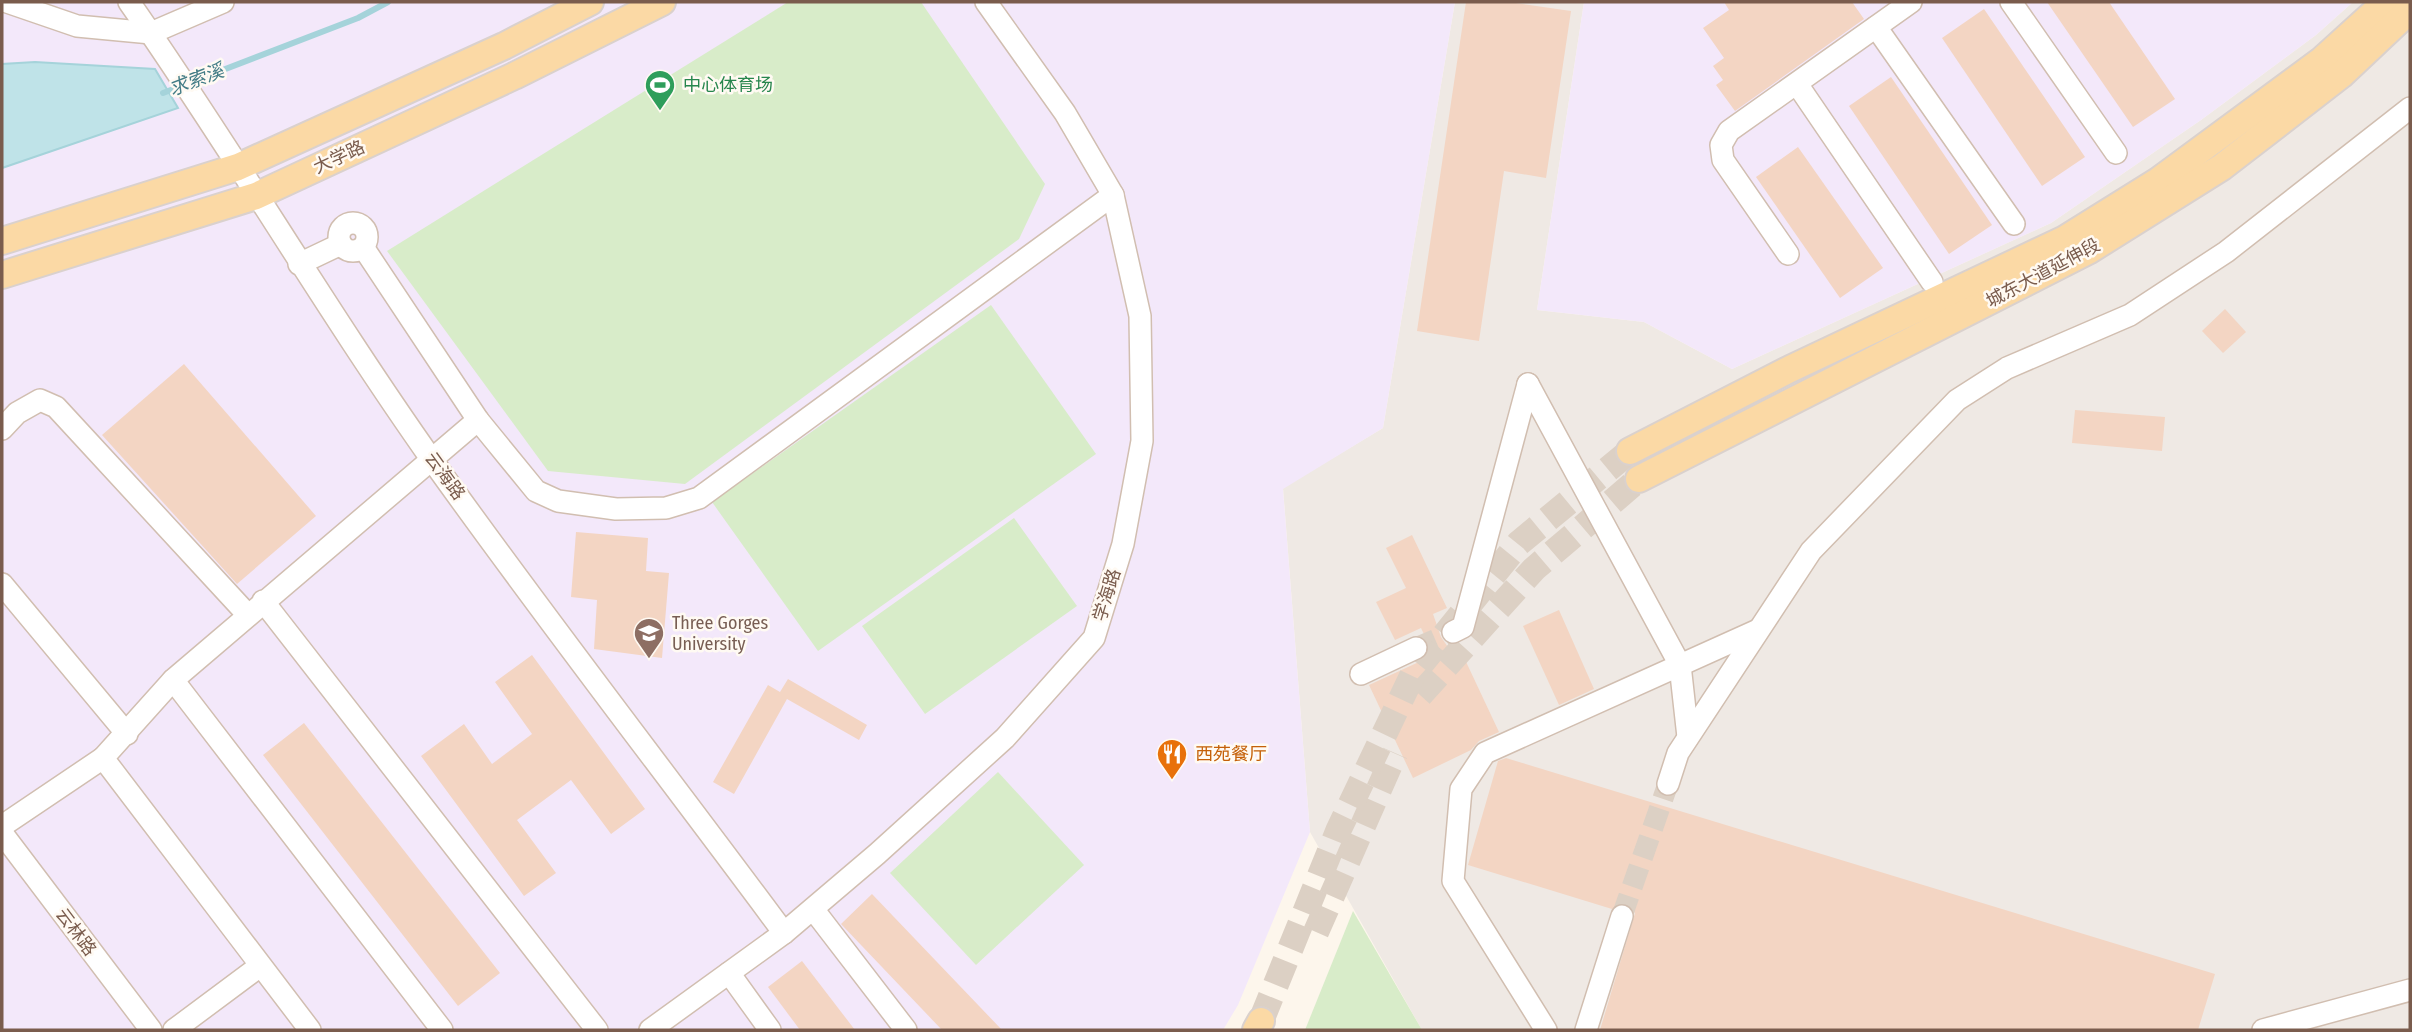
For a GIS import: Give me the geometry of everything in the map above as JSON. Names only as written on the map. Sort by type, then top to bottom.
[{"type":"main road","name":"大学路","points":[[2,241],[238,167],[504,46],[590,2]]},
{"type":"main road","name":"大学路","points":[[2,275],[256,196],[514,76],[662,2]]},
{"type":"main road","name":"城东大道延伸段","points":[[1630,451],[1790,369],[2065,239],[2158,181],[2312,68],[2386,2]]},
{"type":"main road","name":"城东大道延伸段","points":[[1639,479],[2088,251],[2222,167],[2341,75],[2410,10]]},
{"type":"street","points":[[8,2],[77,26],[151,33],[223,2]]},
{"type":"street","name":"云海路","points":[[129,2],[202,108],[299,264],[432,460],[784,933]]},
{"type":"street","name":"学海路","points":[[650,1030],[813,909],[1005,738],[1094,638],[1123,544],[1142,441],[1140,316],[1112,195],[1065,113],[986,2]]},
{"type":"street","points":[[1788,254],[1723,160],[1721,145],[1729,131],[1911,2]]},
{"type":"street","points":[[2011,2],[2116,153]]},
{"type":"street","points":[[1876,27],[2014,225]]},
{"type":"street","points":[[1797,84],[1932,282]]},
{"type":"street","points":[[1668,784],[1678,753],[1811,551],[1957,400],[2007,368],[2130,315],[2226,252],[2410,108]]},
{"type":"street","points":[[299,264],[341,244],[347,250],[363,247],[478,420],[536,491],[558,501],[616,509],[666,508],[699,498],[1112,195]]},
{"type":"street","points":[[1453,632],[1463,627],[1528,384],[1680,665],[1688,737]]},
{"type":"street","points":[[2,429],[17,413],[40,400],[57,407],[255,607],[597,1030]]},
{"type":"street","points":[[2,826],[103,758],[173,680],[255,607],[478,420]]},
{"type":"street","points":[[2,584],[127,734]]},
{"type":"street","points":[[1546,1030],[1453,881],[1461,789],[1485,753],[1759,630]]},
{"type":"street","points":[[1361,674],[1416,648]]},
{"type":"street","points":[[173,680],[442,1030]]},
{"type":"street","points":[[103,758],[310,1030]]},
{"type":"street","name":"云林路","points":[[2,833],[151,1030]]},
{"type":"street","points":[[813,909],[906,1030]]},
{"type":"street","points":[[1586,1030],[1622,916]]},
{"type":"street","points":[[174,1030],[260,965]]},
{"type":"street","points":[[729,973],[770,1030]]},
{"type":"street","points":[[2263,1030],[2410,990]]},
{"type":"shaded area","name":"Three Gorges University","points":[[2,2],[1455,2],[1383,428],[1283,489],[1310,832],[1238,1005],[1223,1030],[2,1030]]},
{"type":"shaded area","points":[[1455,2],[1584,2],[1537,310],[1644,322],[1732,369],[2051,223],[2201,120],[2316,35],[2353,2],[2410,2],[2410,1030],[1422,1030],[1310,832],[1283,488],[1383,428]]},
{"type":"shaded area","points":[[1584,2],[2353,2],[2316,35],[2201,120],[2051,223],[1732,369],[1644,322],[1537,310]]},
{"type":"green space","points":[[788,2],[921,2],[1045,184],[1019,239],[685,484],[548,471],[387,251]]},
{"type":"green space","points":[[991,305],[1096,454],[818,651],[712,502]]},
{"type":"green space","points":[[1014,518],[1077,606],[925,714],[862,626]]},
{"type":"green space","points":[[998,772],[1084,865],[976,965],[890,873]]},
{"type":"green space","points":[[1353,911],[1422,1030],[1305,1030]]},
{"type":"water","points":[[35,62],[155,69],[178,108],[2,168],[2,64]]},
{"type":"building","points":[[1466,2],[1509,2],[1571,11],[1546,178],[1504,171],[1479,341],[1417,331]]},
{"type":"building","points":[[1724,2],[1852,2],[1864,19],[1735,111],[1716,85],[1723,80],[1713,66],[1724,58],[1703,28],[1729,10]]},
{"type":"building","points":[[2047,2],[2109,2],[2175,99],[2133,127]]},
{"type":"building","points":[[1984,9],[2085,157],[2042,186],[1942,38]]},
{"type":"building","points":[[1891,77],[1992,225],[1949,254],[1849,106]]},
{"type":"building","points":[[1798,147],[1883,268],[1840,298],[1756,177]]},
{"type":"building","points":[[2225,309],[2246,332],[2223,353],[2202,331]]},
{"type":"building","points":[[184,364],[316,516],[237,584],[102,435]]},
{"type":"building","points":[[2075,410],[2165,417],[2162,451],[2072,443]]},
{"type":"building","points":[[576,532],[648,538],[646,571],[669,573],[662,658],[594,649],[597,600],[571,597]]},
{"type":"building","points":[[1412,535],[1447,608],[1433,614],[1441,637],[1452,653],[1460,649],[1499,732],[1479,741],[1471,750],[1413,778],[1369,685],[1434,655],[1421,628],[1395,640],[1376,602],[1406,588],[1386,548]]},
{"type":"building","points":[[1559,610],[1594,689],[1559,705],[1523,626]]},
{"type":"building","points":[[532,655],[645,809],[611,834],[571,780],[517,820],[556,873],[524,896],[421,756],[464,724],[492,764],[532,734],[495,682]]},
{"type":"building","points":[[788,679],[867,725],[859,740],[787,699],[734,794],[713,782],[768,685],[780,692]]},
{"type":"building","points":[[304,723],[500,973],[458,1006],[263,755]]},
{"type":"building","points":[[1506,758],[2215,974],[2198,1030],[1600,1030],[1635,913],[1625,903],[1612,909],[1468,865],[1498,761]]},
{"type":"building","points":[[872,894],[1002,1030],[942,1030],[841,924]]},
{"type":"building","points":[[802,961],[855,1030],[800,1030],[768,987]]},
{"type":"waterway","name":"求索溪","points":[[163,93],[358,18],[388,2]]},
{"type":"tunnel","points":[[1261,1021],[1339,829],[1413,674],[1519,543],[1630,451]]},
{"type":"tunnel","points":[[1420,695],[1534,569],[1639,479]]},
{"type":"tunnel","points":[[1416,648],[1453,632]]},
{"type":"tunnel","points":[[1316,932],[1395,753]]},
{"type":"tunnel","points":[[1622,916],[1668,784]]},
{"type":"place","name":"中心体育场","points":[[660,112]]},
{"type":"place","name":"Three Gorges University","points":[[649,660]]},
{"type":"place","name":"西苑餐厅","points":[[1172,781]]}]
